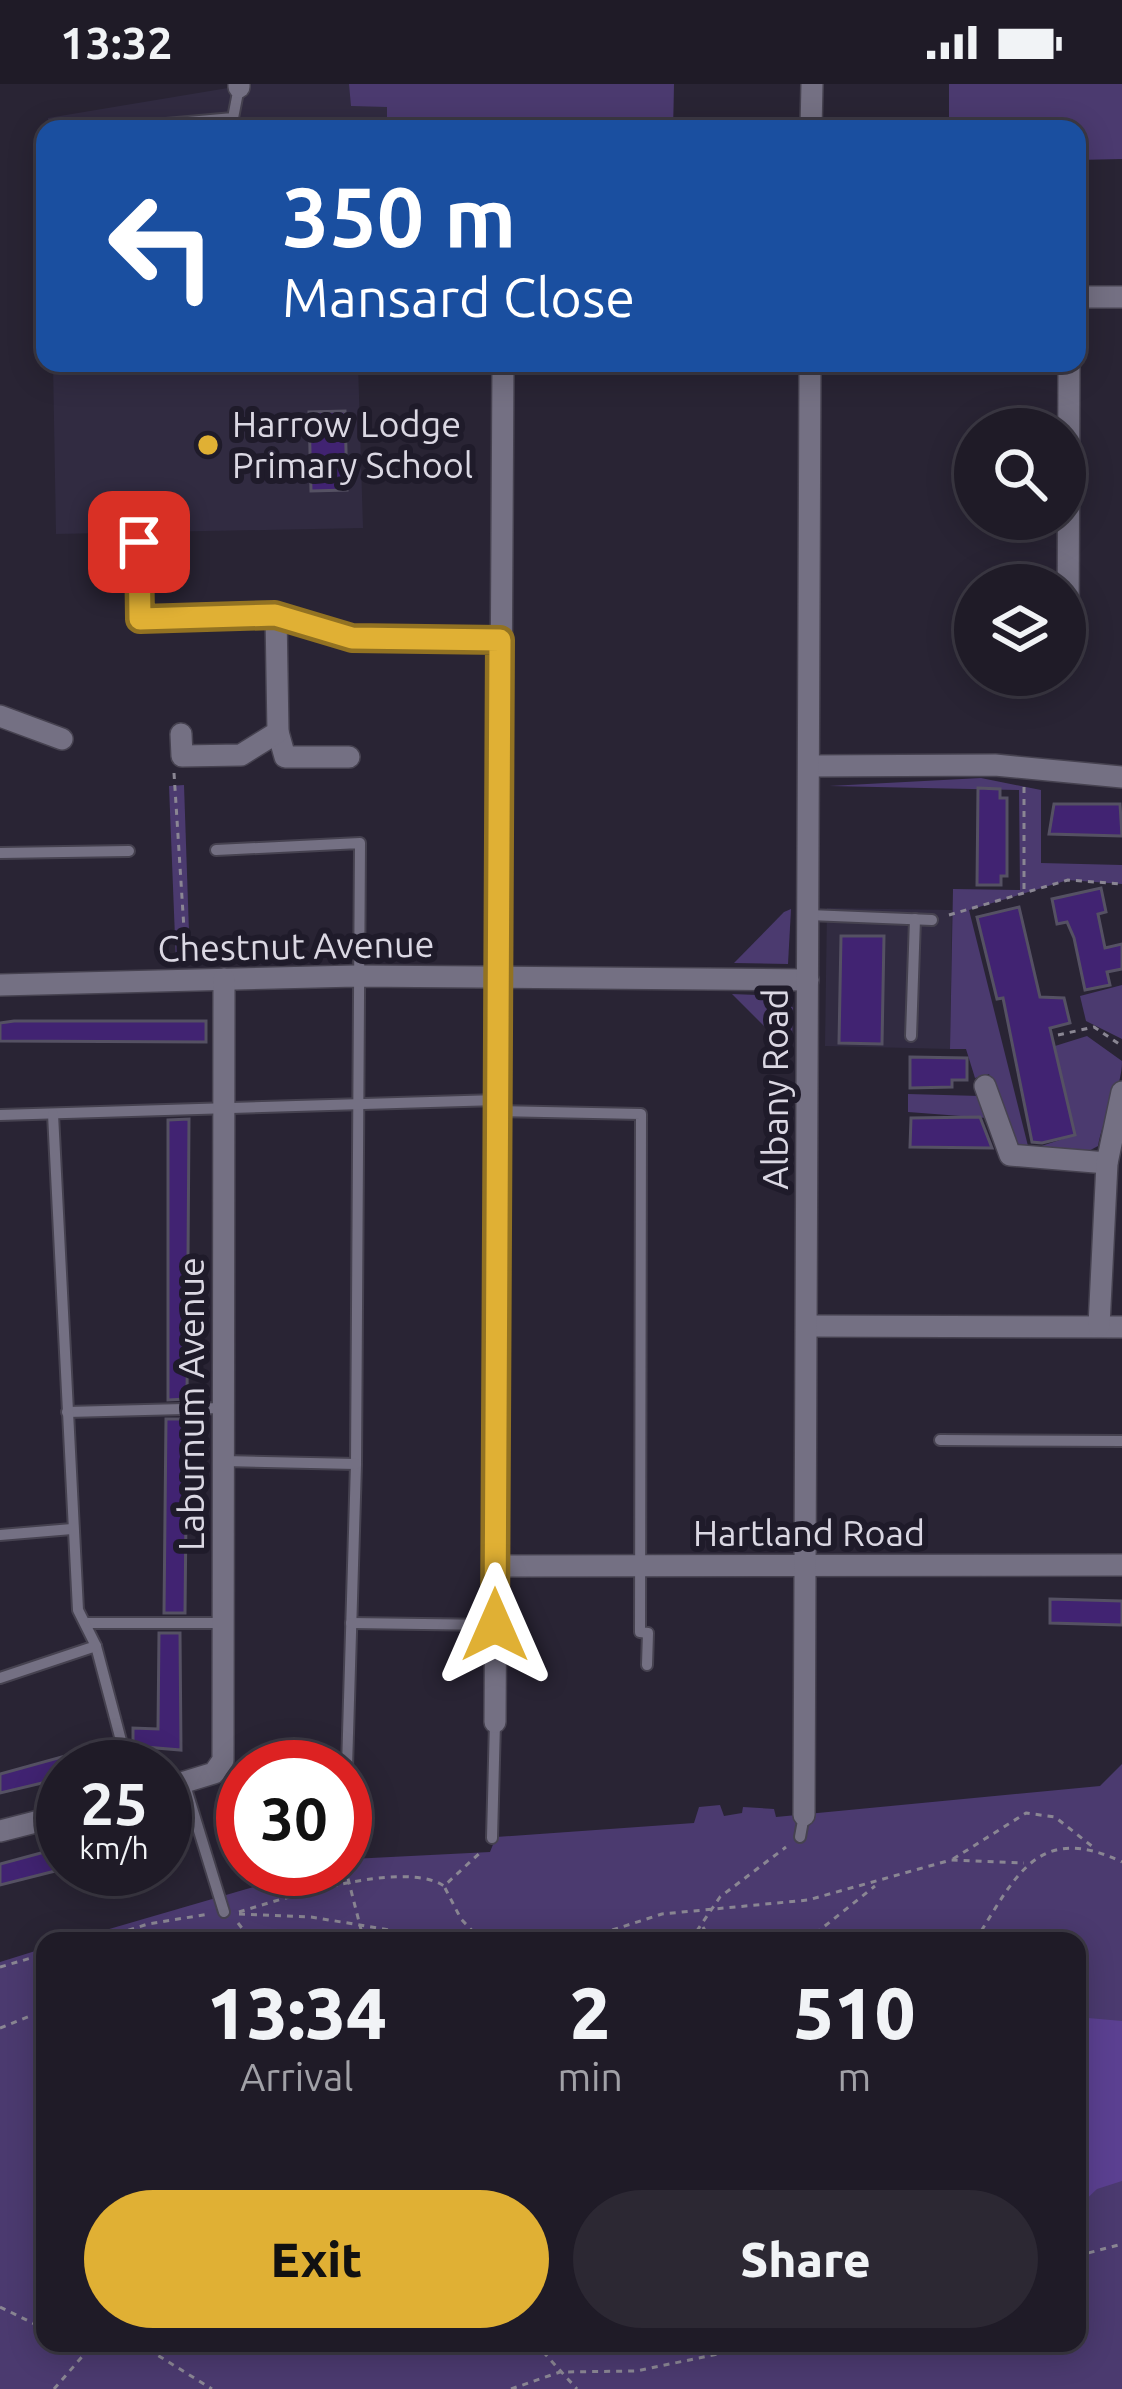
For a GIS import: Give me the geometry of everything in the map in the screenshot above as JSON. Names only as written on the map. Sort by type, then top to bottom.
[{"type":"street","points":[[812,84],[812,120]]},
{"type":"street","points":[[1086,297],[1122,297]]},
{"type":"street","points":[[495,1722],[503,372]]},
{"type":"street","name":"Albany Road","points":[[802,1826],[810,372]]},
{"type":"street","points":[[1068,564],[1069,372]]},
{"type":"street","points":[[139,542],[140,619],[275,615],[352,638],[500,640]]},
{"type":"street","points":[[275,615],[278,732],[285,757],[349,757]]},
{"type":"street","points":[[0,716],[62,740]]},
{"type":"street","points":[[182,745],[241,754],[278,732]]},
{"type":"street","points":[[810,766],[1023,768],[1122,777]]},
{"type":"street","name":"Chestnut Avenue","points":[[0,985],[356,976],[808,980]]},
{"type":"street","name":"Laburnum Avenue","points":[[192,1780],[214,1773],[224,1760],[224,979]]},
{"type":"street","points":[[985,1087],[1010,1155],[1108,1162]]},
{"type":"street","points":[[1099,1326],[1108,1162],[1122,1092]]},
{"type":"street","points":[[807,1326],[1122,1327]]},
{"type":"street","name":"Hartland Road","points":[[495,1566],[1122,1565]]},
{"type":"street","points":[[0,1831],[36,1822]]},
{"type":"lane","points":[[211,120],[233,118],[239,85]]},
{"type":"lane","points":[[216,850],[360,843],[356,1463],[348,1740]]},
{"type":"lane","points":[[0,853],[129,851]]},
{"type":"lane","points":[[809,915],[932,920]]},
{"type":"lane","points":[[911,1036],[915,919]]},
{"type":"lane","points":[[0,1115],[357,1103],[641,1114],[640,1632],[648,1633],[647,1665]]},
{"type":"lane","points":[[53,1114],[78,1610],[96,1646],[121,1740]]},
{"type":"lane","points":[[67,1412],[224,1408]]},
{"type":"lane","points":[[940,1440],[1122,1441]]},
{"type":"lane","points":[[224,1461],[356,1463]]},
{"type":"lane","points":[[0,1535],[72,1529]]},
{"type":"lane","points":[[88,1623],[224,1623]]},
{"type":"lane","points":[[351,1623],[495,1625]]},
{"type":"lane","points":[[0,1678],[96,1646]]},
{"type":"lane","points":[[493,1838],[495,1722]]},
{"type":"lane","points":[[192,1828],[228,1913]]},
{"type":"path","points":[[182,745],[174,762],[186,980]]},
{"type":"path","points":[[1023,768],[1024,893]]},
{"type":"path","points":[[932,920],[1068,880],[1122,884]]},
{"type":"path","points":[[1058,1035],[1094,1028],[1122,1046]]},
{"type":"path","points":[[607,1932],[662,1915],[808,1900],[878,1883],[951,1860],[1026,1814],[1055,1817],[1093,1847],[1122,1862]]},
{"type":"path","points":[[697,1932],[741,1876],[802,1826]]},
{"type":"path","points":[[444,1886],[493,1838]]},
{"type":"path","points":[[951,1860],[1024,1863],[1069,1848],[1093,1847]]},
{"type":"path","points":[[981,1932],[1024,1863]]},
{"type":"path","points":[[372,1880],[430,1876],[444,1886],[473,1932]]},
{"type":"path","points":[[817,1932],[878,1883]]},
{"type":"path","points":[[129,1932],[148,1924],[228,1913],[292,1896]]},
{"type":"path","points":[[349,1896],[361,1932]]},
{"type":"path","points":[[228,1913],[416,1932]]},
{"type":"path","points":[[228,1913],[244,1932]]},
{"type":"path","points":[[702,1925],[706,1932]]},
{"type":"path","points":[[0,1967],[36,1957]]},
{"type":"path","points":[[0,2028],[36,2014]]},
{"type":"path","points":[[1086,2254],[1122,2244]]},
{"type":"path","points":[[0,2307],[36,2325]]},
{"type":"path","points":[[54,2389],[84,2352]]},
{"type":"path","points":[[152,2352],[212,2389]]},
{"type":"path","points":[[543,2352],[577,2389]]},
{"type":"path","points":[[511,2389],[560,2372],[636,2371],[728,2352]]},
{"type":"shaded area","points":[[252,84],[674,84],[673,120],[48,118]]},
{"type":"shaded area","points":[[349,84],[674,84],[673,120],[387,120],[387,107],[351,106]]},
{"type":"shaded area","points":[[949,84],[1122,84],[1122,159],[1086,160],[1086,120],[949,120]]},
{"type":"shaded area","name":"Harrow Lodge Primary School","points":[[53,372],[358,372],[363,528],[56,534]]},
{"type":"shaded area","points":[[981,778],[1041,790],[1041,863],[1122,865],[1122,884],[1068,880],[969,910],[1029,1150],[1075,1135],[1055,1046],[1087,1036],[1122,1061],[1098,1146],[1083,1154],[1014,1149],[989,1074],[975,1078],[966,1049],[950,1049],[953,889],[1020,890],[1019,790],[829,786]]},
{"type":"shaded area","points":[[184,785],[190,962],[176,963],[169,786]]},
{"type":"shaded area","points":[[827,908],[952,910],[950,1049],[825,1046]]},
{"type":"shaded area","points":[[791,909],[788,964],[734,963],[784,912]]},
{"type":"shaded area","points":[[1122,985],[1122,1039],[1086,1021],[1080,996]]},
{"type":"shaded area","points":[[732,994],[784,996],[793,1008],[792,1041],[783,1045]]},
{"type":"shaded area","points":[[908,1094],[980,1096],[987,1118],[908,1112]]},
{"type":"shaded area","points":[[1122,1764],[1122,2389],[0,2389],[0,1962],[36,1951],[36,2352],[1086,2352],[1086,1932],[99,1932],[222,1896],[372,1896],[372,1858],[490,1852],[496,1837],[694,1823],[699,1807],[720,1805],[724,1816],[742,1813],[743,1807],[774,1809],[776,1817],[1100,1786]]},
{"type":"shaded area","points":[[1086,2018],[1122,2021],[1122,2181],[1097,2189],[1086,2199]]},
{"type":"building","points":[[345,411],[347,490],[311,491],[309,412]]},
{"type":"building","points":[[978,788],[1000,789],[1000,798],[1007,798],[1007,876],[1001,876],[1001,885],[977,885]]},
{"type":"building","points":[[1054,804],[1120,804],[1122,836],[1049,834]]},
{"type":"building","points":[[1101,888],[1106,912],[1098,914],[1105,948],[1122,944],[1122,969],[1107,972],[1110,985],[1085,990],[1074,938],[1067,922],[1057,924],[1052,899]]},
{"type":"building","points":[[1019,907],[1040,997],[1064,998],[1070,1023],[1050,1028],[1075,1135],[1042,1143],[1032,1142],[1003,998],[997,999],[977,917]]},
{"type":"building","points":[[841,936],[884,936],[882,1044],[839,1043]]},
{"type":"building","points":[[14,1021],[206,1021],[206,1042],[0,1041],[0,1023]]},
{"type":"building","points":[[910,1057],[967,1058],[967,1080],[952,1080],[952,1087],[910,1088]]},
{"type":"building","points":[[980,1117],[992,1148],[910,1147],[911,1118]]},
{"type":"building","points":[[189,1119],[187,1399],[168,1400],[168,1120]]},
{"type":"building","points":[[166,1419],[187,1419],[185,1613],[164,1613]]},
{"type":"building","points":[[1050,1599],[1122,1601],[1122,1625],[1050,1623]]},
{"type":"building","points":[[159,1633],[180,1633],[181,1740],[133,1740],[133,1728],[158,1729]]},
{"type":"building","points":[[36,1764],[36,1784],[0,1793],[0,1774]]},
{"type":"building","points":[[36,1854],[36,1876],[0,1885],[0,1864]]},
{"type":"place","name":"Harrow Lodge Primary School","points":[[208,445]]},
{"type":"route","points":[[139,542],[140,619],[275,615],[352,638],[500,640],[495,1625]]}]
